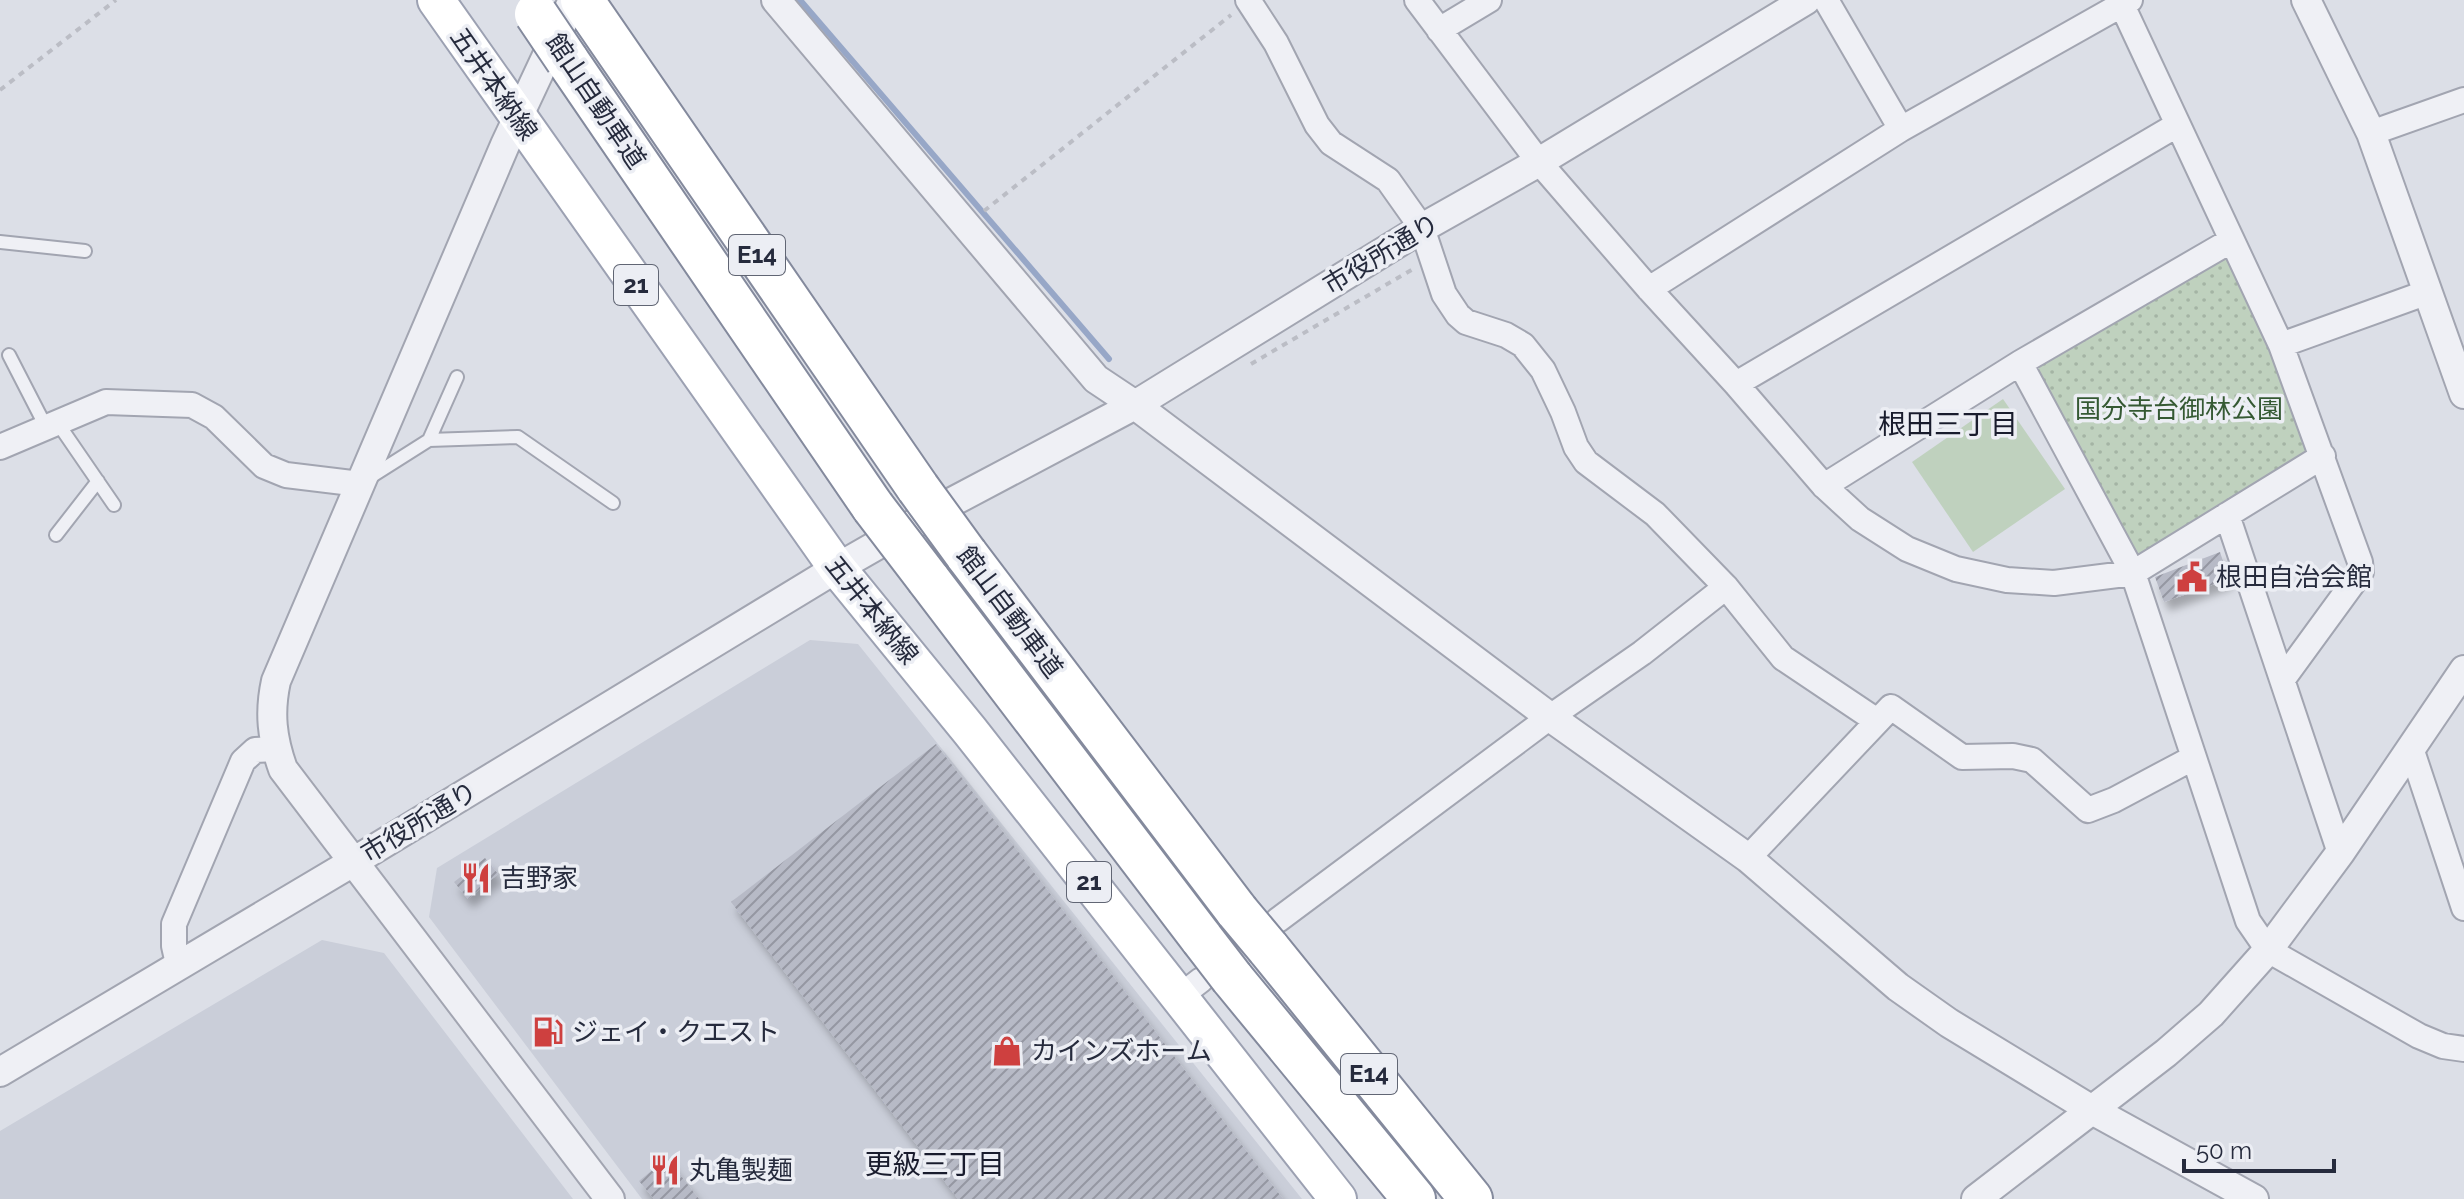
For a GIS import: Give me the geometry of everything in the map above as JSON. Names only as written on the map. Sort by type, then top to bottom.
[{"type":"highway","name":"館山自動車道","points":[[563,7],[567,60],[873,507],[1202,939],[1204,985],[1414,1199]]},
{"type":"highway","name":"館山自動車道","points":[[563,7],[935,495],[966,554],[1237,911],[1273,934],[1471,1199]]},
{"type":"main road","name":"五井本納線","points":[[436,0],[837,568],[970,731],[1204,985],[1338,1199]]},
{"type":"street","points":[[776,0],[1096,379],[1135,405],[1550,717],[1748,858],[1898,987],[1949,1023],[2092,1110],[2254,1199]]},
{"type":"street","points":[[1248,0],[1276,43],[1317,125],[1331,143],[1388,180],[1422,228],[1444,294],[1458,315],[1466,322],[1506,335],[1523,345],[1543,370],[1576,447],[1586,462],[1655,514],[1726,587],[1783,658],[1877,721]]},
{"type":"street","points":[[1417,0],[1539,162],[1824,486],[1860,519],[1907,549],[1956,569],[2007,580],[2054,583],[2133,573],[2323,456]]},
{"type":"street","points":[[1439,30],[1489,0]]},
{"type":"street","name":"市役所通り","points":[[0,1072],[837,568],[935,495],[1135,405],[1422,228],[1539,162],[1806,0]]},
{"type":"street","points":[[1826,0],[1901,129]]},
{"type":"street","points":[[2306,0],[2371,133],[2464,394]]},
{"type":"street","points":[[1649,289],[1901,129],[2126,2],[2177,125],[2281,345],[2360,562],[2361,572],[2283,679]]},
{"type":"street","points":[[563,7],[276,681],[271,715],[276,749],[283,769],[610,1199]]},
{"type":"street","points":[[2371,133],[2464,100]]},
{"type":"street","points":[[1736,384],[2177,125]]},
{"type":"street","points":[[1824,486],[2020,363],[2232,240]]},
{"type":"street","points":[[2281,345],[2428,292]]},
{"type":"street","points":[[2020,363],[2133,573],[2248,921],[2268,950],[2419,1036],[2443,1046],[2464,1049]]},
{"type":"street","points":[[0,447],[106,402],[192,405],[214,417],[264,466],[286,475],[360,484]]},
{"type":"street","points":[[2227,515],[2340,853]]},
{"type":"street","points":[[1273,934],[1550,717],[1642,653],[1726,587]]},
{"type":"street","points":[[1976,1199],[2211,1014],[2268,950],[2340,853],[2464,670]]},
{"type":"street","points":[[1748,858],[1891,707],[1962,757],[2013,756],[2032,760],[2088,810],[2114,800],[2193,758]]},
{"type":"street","points":[[2411,748],[2464,908]]},
{"type":"street","points":[[178,964],[174,924],[243,761],[255,750],[276,749]]},
{"type":"lane","points":[[0,242],[85,251]]},
{"type":"lane","points":[[9,355],[52,424],[114,505]]},
{"type":"lane","points":[[429,440],[457,377]]},
{"type":"lane","points":[[360,484],[429,440],[518,437],[613,503]]},
{"type":"lane","points":[[56,535],[98,481]]},
{"type":"path","points":[[0,90],[116,0]]},
{"type":"path","points":[[966,224],[1248,0]]},
{"type":"path","points":[[1243,369],[1414,269]]},
{"type":"shaded area","points":[[810,640],[858,644],[1302,1199],[642,1199],[429,917],[437,868]]},
{"type":"shaded area","points":[[322,940],[384,953],[573,1199],[0,1199],[0,1131]]},
{"type":"green space","name":"国分寺台御林公園","points":[[2222,256],[2230,257],[2273,350],[2310,451],[2142,559],[2133,556],[2037,374],[2040,364]]},
{"type":"green space","points":[[2003,399],[2065,489],[1973,552],[1912,462]]},
{"type":"building","name":"根田自治会館","points":[[2220,552],[2229,579],[2164,602],[2155,577]]},
{"type":"building","name":"カインズホーム","points":[[936,744],[1283,1199],[958,1199],[731,902]]},
{"type":"building","name":"吉野家","points":[[485,858],[498,874],[468,899],[454,882]]},
{"type":"building","name":"丸亀製麺","points":[[667,1158],[699,1199],[654,1199],[639,1181]]},
{"type":"waterway","points":[[800,0],[1109,359]]},
{"type":"place","name":"根田自治会館","points":[[2192,577]]},
{"type":"place","name":"吉野家","points":[[476,878]]},
{"type":"place","name":"ジェイ・クエスト","points":[[548,1032]]},
{"type":"place","name":"カインズホーム","points":[[1007,1051]]},
{"type":"place","name":"丸亀製麺","points":[[665,1170]]},
{"type":"district","name":"根田三丁目","points":[[1948,424]]},
{"type":"district","name":"更級三丁目","points":[[935,1164]]}]
